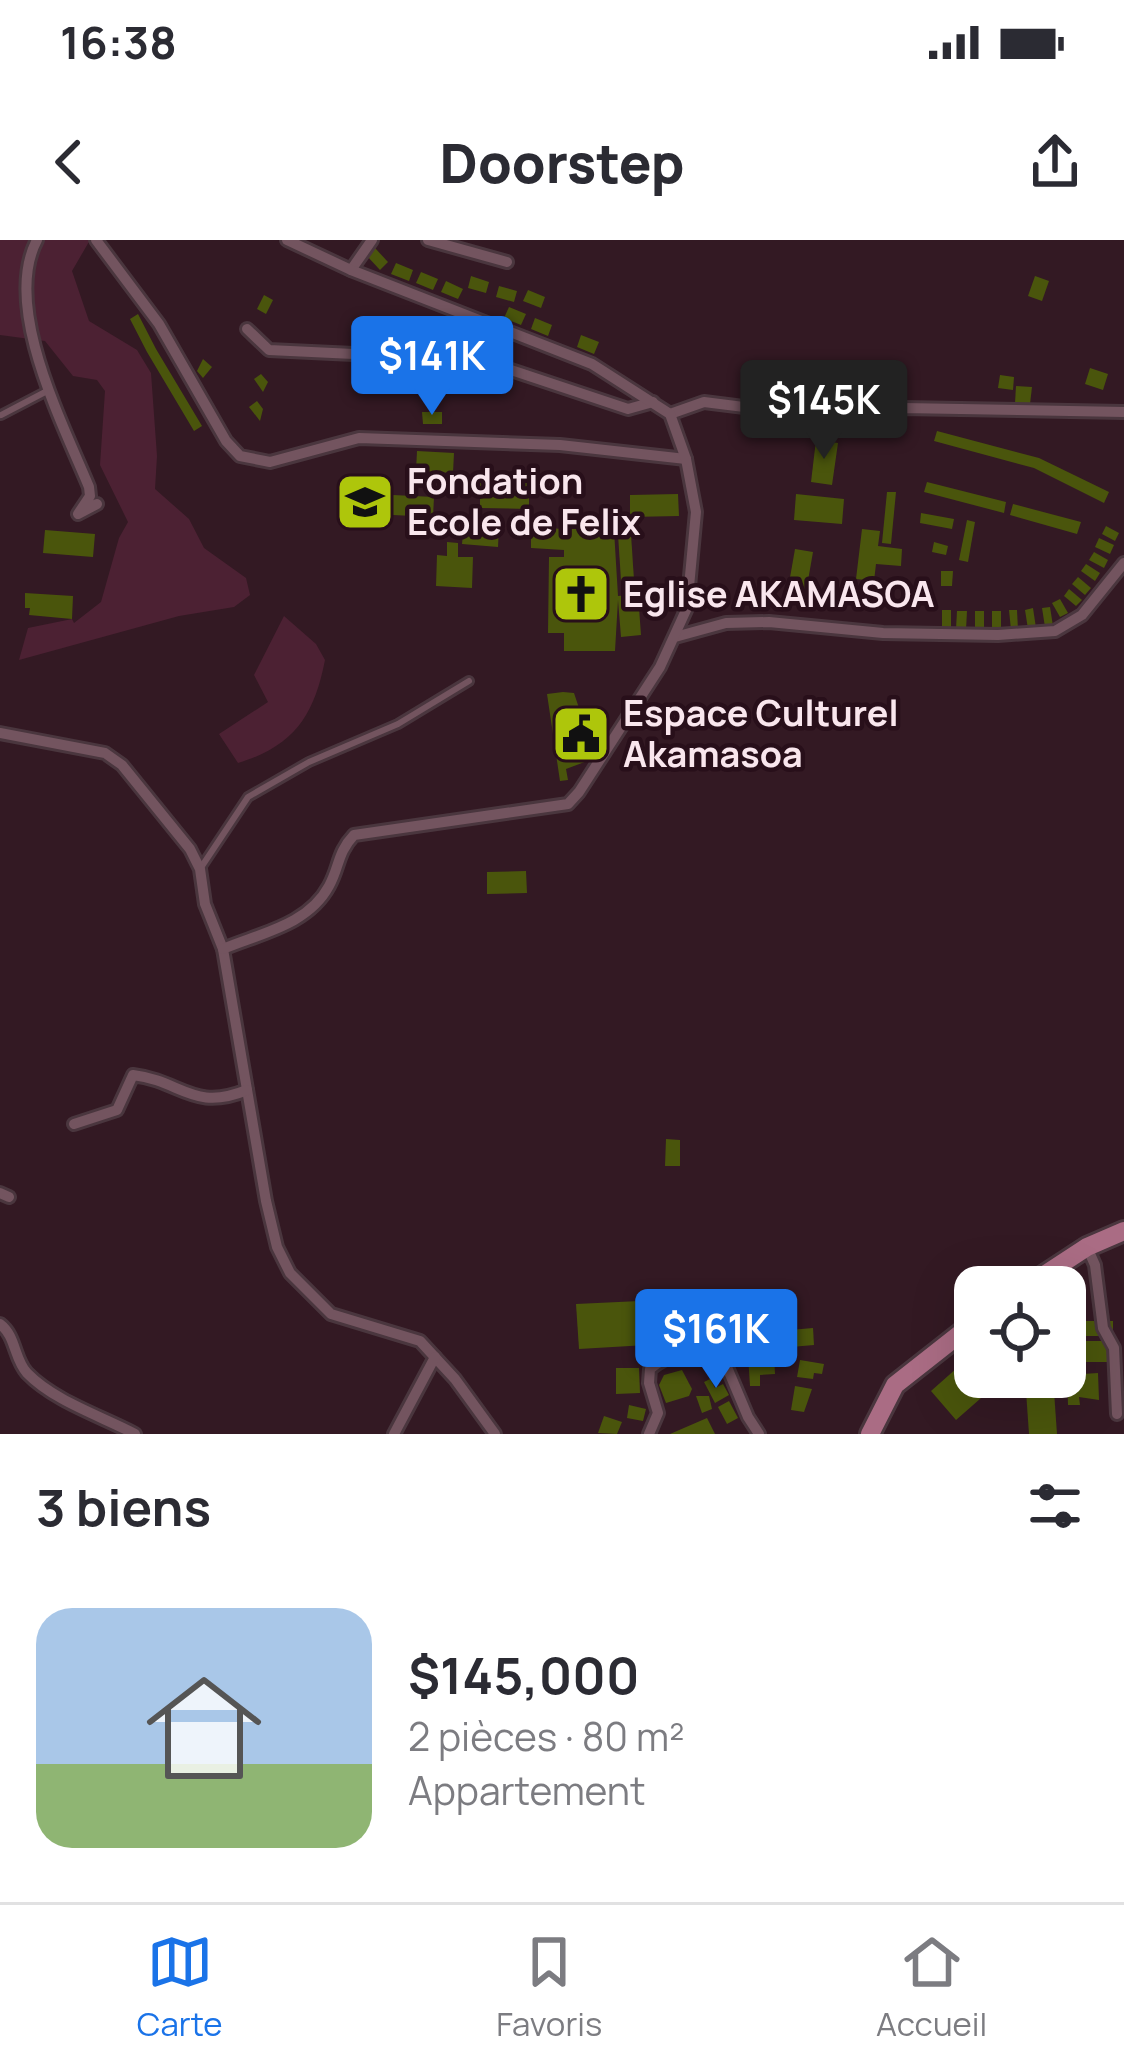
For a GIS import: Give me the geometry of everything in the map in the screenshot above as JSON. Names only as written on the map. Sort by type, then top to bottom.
[{"type":"main road","points":[[1057,1266],[1087,1246],[1124,1231]]},
{"type":"main road","points":[[870,1434],[895,1385],[954,1339]]},
{"type":"street","points":[[37,240],[26,260],[27,314],[49,391],[89,487],[90,496],[78,514],[97,504]]},
{"type":"street","points":[[96,240],[160,324],[226,440],[240,456],[270,463],[359,438],[560,445],[686,459]]},
{"type":"street","points":[[223,949],[304,917],[330,885],[341,849],[355,835],[568,804],[675,637],[687,608],[694,556],[696,512],[686,459],[670,414],[592,364],[351,270],[287,240]]},
{"type":"street","points":[[351,270],[372,240]]},
{"type":"street","points":[[428,240],[507,262]]},
{"type":"street","points":[[247,329],[269,350],[481,360],[628,409],[653,402]]},
{"type":"street","points":[[670,414],[704,403],[776,411],[1124,412]]},
{"type":"street","points":[[675,637],[726,622],[883,633],[1055,631],[1082,615],[1124,563]]},
{"type":"street","points":[[0,733],[105,753],[122,765],[190,849],[223,949],[266,1202],[277,1247],[290,1273],[331,1314],[420,1341],[495,1434]]},
{"type":"street","points":[[74,1124],[117,1110],[134,1076],[160,1078],[182,1094],[222,1100],[247,1090]]},
{"type":"street","points":[[1087,1246],[1095,1264],[1103,1328],[1114,1348],[1117,1414]]},
{"type":"street","points":[[0,1324],[8,1330],[25,1371],[55,1393],[135,1434]]},
{"type":"street","points":[[649,1434],[658,1413],[650,1369],[662,1359],[709,1350],[721,1353],[759,1434]]},
{"type":"street","points":[[394,1434],[435,1357]]},
{"type":"lane","points":[[1,416],[49,391]]},
{"type":"lane","points":[[200,869],[248,797],[309,762],[398,724],[469,681]]},
{"type":"shaded area","points":[[0,240],[90,240],[72,271],[89,321],[137,350],[151,373],[155,489],[189,519],[204,548],[246,578],[250,595],[234,607],[179,616],[19,660],[28,628],[72,619],[74,623],[101,602],[128,522],[100,465],[105,391],[97,380],[73,376],[45,341],[0,335]]},
{"type":"shaded area","points":[[284,616],[316,644],[325,660],[315,697],[287,738],[238,763],[219,734],[268,702],[254,675]]},
{"type":"building","points":[[375,248],[388,262],[380,270],[367,256]]},
{"type":"building","points":[[396,263],[413,270],[409,281],[391,274]]},
{"type":"building","points":[[421,272],[438,279],[433,290],[416,283]]},
{"type":"building","points":[[471,276],[489,282],[486,293],[468,288]]},
{"type":"building","points":[[1035,276],[1049,281],[1042,301],[1028,296]]},
{"type":"building","points":[[446,281],[463,289],[458,299],[441,292]]},
{"type":"building","points":[[499,286],[517,291],[514,302],[496,297]]},
{"type":"building","points":[[528,290],[545,297],[541,308],[523,301]]},
{"type":"building","points":[[264,295],[273,300],[266,314],[257,309]]},
{"type":"building","points":[[509,307],[526,314],[521,325],[504,318]]},
{"type":"building","points":[[138,314],[202,426],[194,431],[130,319]]},
{"type":"building","points":[[535,318],[552,325],[548,336],[531,329]]},
{"type":"building","points":[[368,324],[376,328],[366,351],[357,347]]},
{"type":"building","points":[[581,335],[599,342],[594,354],[577,347]]},
{"type":"building","points":[[203,359],[212,367],[203,378],[197,371]]},
{"type":"building","points":[[400,362],[420,364],[420,376],[399,374]]},
{"type":"building","points":[[1090,368],[1108,374],[1103,390],[1085,384]]},
{"type":"building","points":[[261,374],[268,382],[263,392],[254,379]]},
{"type":"building","points":[[1000,375],[1014,377],[1013,390],[998,388]]},
{"type":"building","points":[[1016,386],[1032,387],[1030,404],[1015,403]]},
{"type":"building","points":[[257,401],[263,409],[260,421],[249,407]]},
{"type":"building","points":[[422,412],[442,412],[442,424],[423,424]]},
{"type":"building","points":[[937,431],[1039,458],[1109,492],[1104,503],[1034,468],[934,441]]},
{"type":"building","points":[[816,440],[838,443],[832,485],[811,482]]},
{"type":"building","points":[[417,451],[454,453],[453,473],[416,471]]},
{"type":"building","points":[[480,481],[529,483],[529,509],[480,508]]},
{"type":"building","points":[[927,482],[1006,502],[1004,513],[924,492]]},
{"type":"building","points":[[346,490],[389,492],[388,506],[381,506],[381,511],[345,509]]},
{"type":"building","points":[[887,492],[896,492],[891,544],[882,543]]},
{"type":"building","points":[[678,494],[679,516],[630,517],[630,495]]},
{"type":"building","points":[[796,494],[844,499],[842,524],[794,520]]},
{"type":"building","points":[[393,495],[434,497],[433,517],[393,515]]},
{"type":"building","points":[[1013,504],[1081,522],[1077,534],[1010,515]]},
{"type":"building","points":[[921,513],[954,519],[952,529],[920,523]]},
{"type":"building","points":[[967,520],[975,522],[968,562],[959,560]]},
{"type":"building","points":[[464,524],[499,526],[498,547],[462,544]]},
{"type":"building","points":[[1106,526],[1119,533],[1115,541],[1102,534]]},
{"type":"building","points":[[531,528],[614,530],[618,596],[638,594],[641,635],[621,637],[618,600],[615,651],[564,651],[564,633],[548,633],[549,557],[564,557],[564,550],[531,548]]},
{"type":"building","points":[[862,529],[880,531],[878,546],[902,549],[901,566],[876,564],[874,581],[856,579]]},
{"type":"building","points":[[45,530],[95,534],[93,557],[43,553]]},
{"type":"building","points":[[618,534],[631,534],[634,580],[621,581]]},
{"type":"building","points":[[1099,538],[1114,545],[1110,554],[1095,547]]},
{"type":"building","points":[[447,542],[458,543],[458,557],[473,557],[472,588],[436,586],[437,555],[447,556]]},
{"type":"building","points":[[934,542],[948,546],[946,555],[932,552]]},
{"type":"building","points":[[795,549],[813,552],[806,592],[788,589]]},
{"type":"building","points":[[1094,552],[1108,560],[1104,568],[1089,560]]},
{"type":"building","points":[[1086,564],[1100,573],[1095,581],[1081,571]]},
{"type":"building","points":[[941,571],[953,571],[952,586],[941,586]]},
{"type":"building","points":[[1078,577],[1091,588],[1085,595],[1072,584]]},
{"type":"building","points":[[1069,589],[1082,600],[1076,606],[1064,596]]},
{"type":"building","points":[[25,593],[73,596],[72,619],[29,615]]},
{"type":"building","points":[[1060,599],[1068,613],[1060,617],[1052,603]]},
{"type":"building","points":[[1050,607],[1053,626],[1045,627],[1042,608]]},
{"type":"building","points":[[1033,608],[1036,628],[1028,629],[1025,610]]},
{"type":"building","points":[[942,610],[951,610],[951,628],[942,629]]},
{"type":"building","points":[[1009,610],[1017,610],[1018,630],[1011,630]]},
{"type":"building","points":[[957,611],[967,611],[966,630],[956,629]]},
{"type":"building","points":[[975,611],[984,611],[984,629],[975,629]]},
{"type":"building","points":[[992,611],[1001,611],[1001,630],[992,631]]},
{"type":"building","points":[[574,693],[581,714],[588,713],[594,752],[590,760],[566,769],[568,780],[560,781],[547,694]]},
{"type":"building","points":[[526,871],[527,893],[487,894],[487,872]]},
{"type":"building","points":[[666,1139],[680,1140],[680,1166],[665,1166]]},
{"type":"building","points":[[661,1300],[664,1344],[579,1349],[576,1304]]},
{"type":"building","points":[[1086,1321],[1113,1321],[1113,1336],[1086,1336]]},
{"type":"building","points":[[813,1328],[814,1345],[791,1347],[790,1330]]},
{"type":"building","points":[[1086,1341],[1114,1341],[1115,1362],[1086,1362]]},
{"type":"building","points":[[774,1354],[775,1374],[760,1375],[760,1386],[750,1386],[748,1355]]},
{"type":"building","points":[[800,1360],[824,1364],[822,1374],[814,1373],[813,1379],[797,1377]]},
{"type":"building","points":[[616,1368],[639,1368],[640,1393],[616,1394]]},
{"type":"building","points":[[682,1370],[692,1389],[689,1396],[666,1403],[659,1385],[664,1375]]},
{"type":"building","points":[[954,1371],[954,1398],[981,1398],[956,1420],[931,1391]]},
{"type":"building","points":[[1098,1373],[1099,1400],[1086,1398],[1086,1374]]},
{"type":"building","points":[[710,1379],[715,1388],[723,1384],[729,1395],[715,1403],[704,1382]]},
{"type":"building","points":[[795,1386],[812,1389],[804,1412],[791,1410]]},
{"type":"building","points":[[696,1396],[709,1396],[712,1409],[702,1413]]},
{"type":"building","points":[[1026,1398],[1054,1398],[1057,1434],[1029,1434]]},
{"type":"building","points":[[729,1401],[738,1418],[727,1424],[718,1407]]},
{"type":"building","points":[[629,1405],[646,1409],[643,1421],[627,1418]]},
{"type":"building","points":[[604,1416],[622,1422],[617,1434],[598,1433]]},
{"type":"building","points":[[707,1418],[715,1434],[670,1434]]},
{"type":"place","name":"Fondation Ecole de Felix","points":[[365,502]]},
{"type":"place","name":"Eglise AKAMASOA","points":[[581,594]]},
{"type":"place","name":"Espace Culturel Akamasoa","points":[[581,734]]}]
